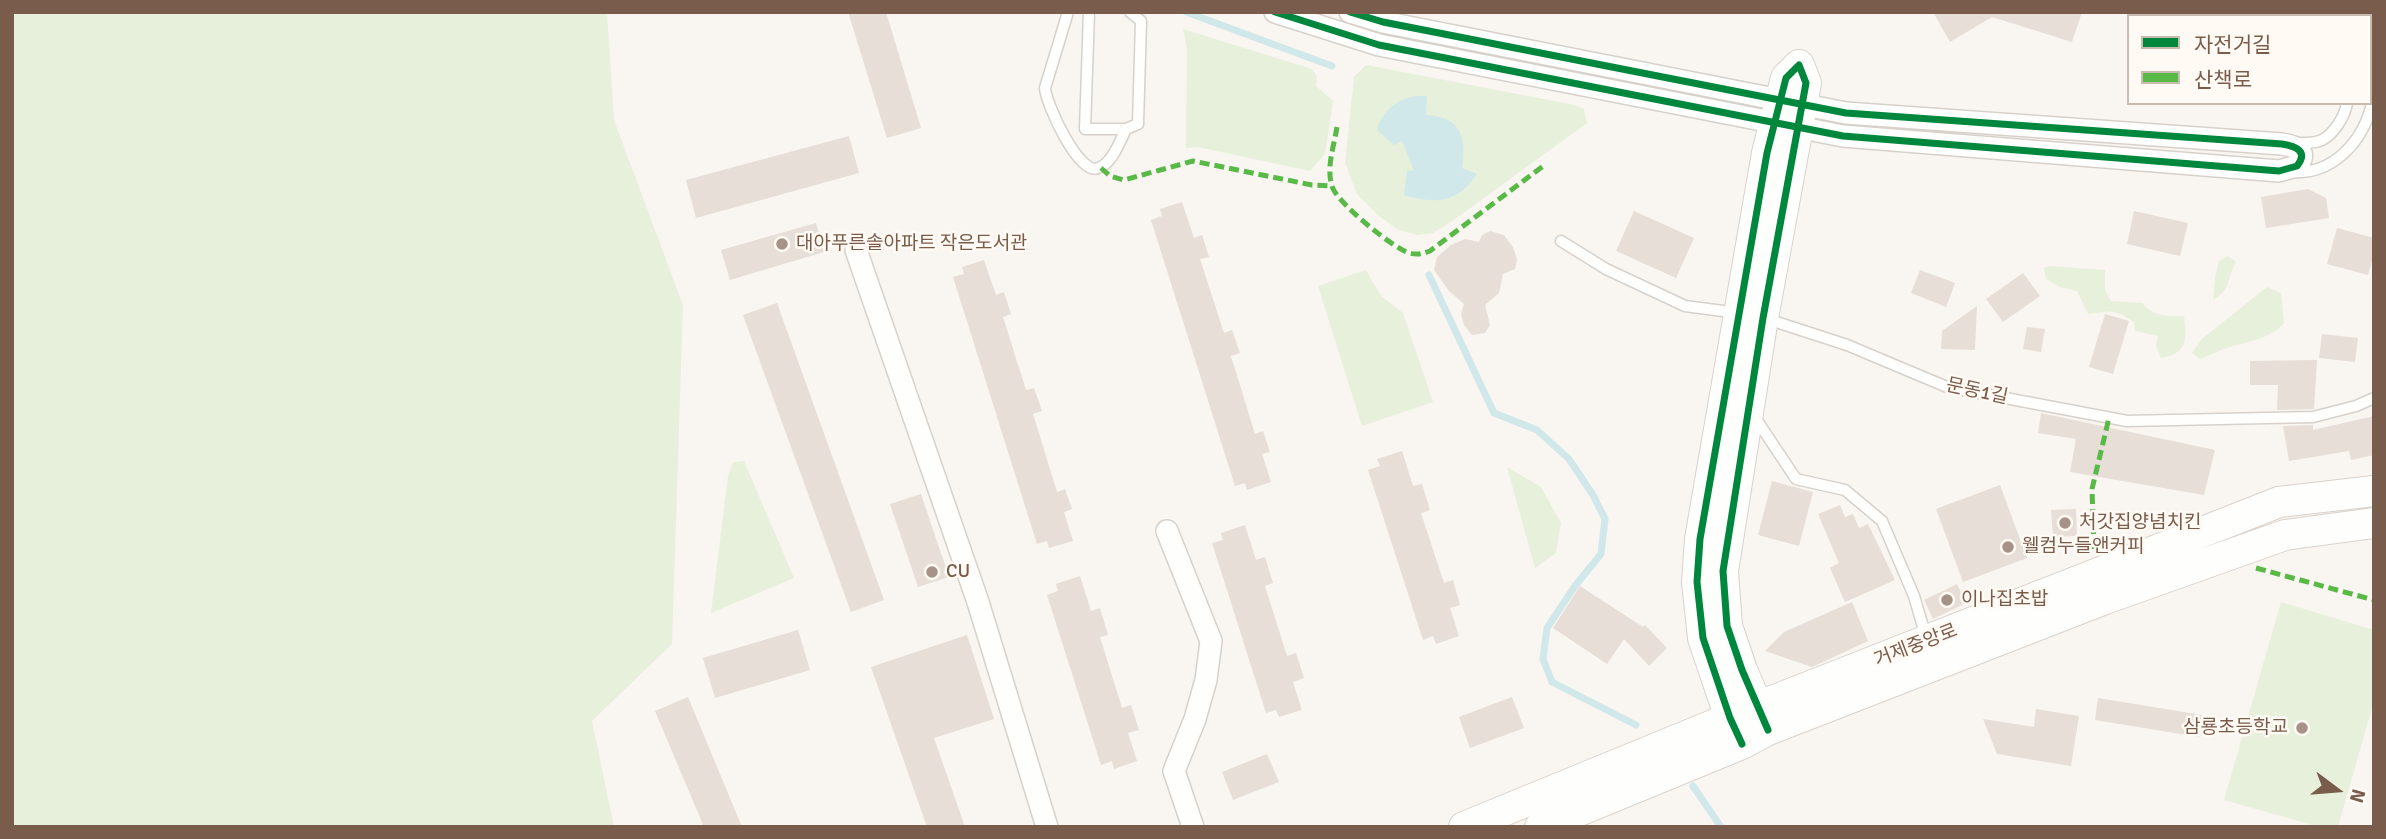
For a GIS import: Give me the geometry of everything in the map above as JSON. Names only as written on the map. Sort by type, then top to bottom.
[{"type":"main road","points":[[1749,725],[1729,674],[1703,638],[1697,582],[1698,561],[1702,526],[1750,316],[1789,113]]},
{"type":"main road","points":[[1682,737],[1709,715],[1729,674],[1723,571],[1748,408],[1750,316]]},
{"type":"main road","name":"거제중앙로","points":[[1540,827],[1749,725],[1835,676],[2279,502],[2374,491]]},
{"type":"main road","name":"거제중앙로","points":[[1464,827],[1682,737],[1749,725],[2285,535],[2374,523]]},
{"type":"main road","points":[[1729,674],[1761,685],[1783,688],[1819,677],[1835,676]]},
{"type":"street","points":[[1275,12],[1379,45],[1789,113],[1846,113],[2282,144],[2296,146],[2301,150],[2302,157],[2297,166],[2279,170],[1843,136],[1789,113],[1383,22],[1350,12]]},
{"type":"street","points":[[856,250],[978,602],[1047,827]]},
{"type":"street","points":[[1167,531],[1211,641],[1206,680],[1195,719],[1174,771],[1193,827]]},
{"type":"lane","points":[[1068,12],[1045,88],[1046,99],[1073,150],[1084,165],[1092,169],[1101,168],[1109,159],[1126,130]]},
{"type":"lane","points":[[1089,12],[1085,129],[1126,130],[1138,124],[1141,21],[1130,12]]},
{"type":"lane","points":[[2279,170],[2313,171],[2327,166],[2342,155],[2365,127],[2373,106],[2374,90]]},
{"type":"lane","points":[[2282,144],[2320,141],[2340,121],[2346,105]]},
{"type":"lane","name":"문동1길","points":[[1561,241],[1606,269],[1685,306],[1750,316],[1847,345],[1947,387],[2127,421],[2313,417],[2356,406],[2374,398]]},
{"type":"lane","points":[[1748,408],[1796,479],[1845,490],[1882,521],[1914,596],[1928,641]]},
{"type":"green space","points":[[12,12],[607,12],[614,120],[683,305],[672,644],[592,721],[614,827],[12,827]]},
{"type":"green space","points":[[1183,29],[1312,69],[1317,77],[1316,86],[1333,101],[1325,154],[1310,171],[1198,147],[1186,148],[1187,49]]},
{"type":"green space","points":[[1366,65],[1575,105],[1584,109],[1587,123],[1451,222],[1433,233],[1417,235],[1397,229],[1357,194],[1345,163],[1354,77]]},
{"type":"green space","points":[[2228,256],[2236,262],[2226,288],[2213,300],[2219,261]]},
{"type":"green space","points":[[2050,266],[2105,270],[2105,290],[2111,301],[2142,303],[2156,313],[2184,316],[2185,338],[2181,349],[2161,358],[2156,346],[2158,336],[2135,331],[2134,322],[2121,314],[2088,314],[2077,291],[2060,287],[2046,279],[2044,268]]},
{"type":"green space","points":[[1366,270],[1381,296],[1403,313],[1433,402],[1362,426],[1318,286]]},
{"type":"green space","points":[[2267,287],[2281,293],[2284,323],[2278,329],[2265,337],[2200,359],[2192,353],[2202,339]]},
{"type":"green space","points":[[744,461],[794,578],[711,613],[728,476],[733,462]]},
{"type":"green space","points":[[1507,467],[1541,487],[1561,523],[1556,553],[1535,568]]},
{"type":"green space","name":"삼룡초등학교","points":[[2281,602],[2374,630],[2374,701],[2338,827],[2320,827],[2224,800]]},
{"type":"water","points":[[1415,96],[1427,96],[1426,115],[1454,124],[1462,138],[1462,168],[1477,174],[1462,190],[1446,199],[1426,200],[1404,195],[1407,171],[1414,170],[1402,141],[1394,145],[1377,130],[1382,117],[1391,107]]},
{"type":"building","points":[[848,12],[886,12],[921,128],[887,138]]},
{"type":"building","points":[[1933,12],[2082,12],[2072,42],[1992,17],[1950,42]]},
{"type":"building","points":[[849,136],[859,173],[696,218],[686,180]]},
{"type":"building","points":[[2308,189],[2326,198],[2329,218],[2266,228],[2261,197]]},
{"type":"building","points":[[1182,202],[1194,238],[1202,235],[1209,257],[1200,259],[1224,333],[1232,330],[1240,353],[1231,356],[1255,434],[1263,431],[1270,452],[1262,454],[1271,482],[1247,490],[1245,483],[1235,486],[1151,220],[1162,216],[1160,209]]},
{"type":"building","points":[[1634,211],[1694,238],[1676,278],[1616,251]]},
{"type":"building","points":[[2134,211],[2188,223],[2180,256],[2127,244]]},
{"type":"building","points":[[816,223],[824,252],[730,280],[721,250]]},
{"type":"building","points":[[2337,228],[2374,238],[2374,254],[2368,275],[2327,264]]},
{"type":"building","points":[[1490,231],[1504,235],[1513,247],[1517,259],[1515,269],[1503,274],[1499,293],[1485,305],[1490,325],[1485,333],[1472,335],[1464,325],[1461,314],[1464,304],[1449,291],[1434,270],[1437,257],[1451,245],[1465,239],[1479,242],[1482,235]]},
{"type":"building","points":[[984,260],[996,295],[1004,292],[1011,314],[1003,317],[1026,390],[1034,388],[1042,411],[1033,414],[1057,492],[1065,489],[1072,509],[1064,512],[1073,541],[1049,548],[1047,541],[1037,544],[953,277],[964,274],[962,267]]},
{"type":"building","points":[[1920,270],[1955,283],[1946,307],[1911,293]]},
{"type":"building","points":[[2023,273],[2040,296],[2003,322],[1986,299]]},
{"type":"building","points":[[777,303],[884,600],[851,612],[743,315]]},
{"type":"building","points":[[1977,306],[1975,350],[1941,349],[1942,331]]},
{"type":"building","points":[[2105,314],[2129,321],[2113,374],[2089,367]]},
{"type":"building","points":[[2027,327],[2045,329],[2041,352],[2023,349]]},
{"type":"building","points":[[2322,334],[2358,338],[2355,362],[2319,358]]},
{"type":"building","points":[[2317,360],[2314,409],[2277,410],[2278,385],[2250,385],[2250,361]]},
{"type":"building","points":[[2041,413],[2215,450],[2204,495],[2070,472],[2076,439],[2038,433]]},
{"type":"building","points":[[2374,416],[2374,455],[2351,460],[2349,451],[2289,461],[2283,426],[2313,425],[2313,430]]},
{"type":"building","points":[[1402,451],[1413,486],[1422,484],[1430,510],[1421,513],[1444,583],[1453,580],[1460,605],[1450,608],[1459,636],[1436,644],[1433,636],[1423,640],[1368,470],[1380,466],[1377,459]]},
{"type":"building","points":[[1772,481],[1813,492],[1799,546],[1758,535]]},
{"type":"building","points":[[2000,485],[2027,558],[1963,582],[1936,509]]},
{"type":"building","points":[[921,494],[949,577],[918,587],[890,504]]},
{"type":"building","points":[[1840,505],[1845,517],[1853,514],[1859,528],[1868,524],[1895,580],[1845,602],[1830,568],[1839,563],[1818,514]]},
{"type":"building","points":[[2076,509],[2077,536],[2053,537],[2051,510]]},
{"type":"building","points":[[1245,525],[1256,560],[1265,557],[1273,583],[1265,586],[1287,656],[1296,653],[1304,678],[1293,682],[1302,710],[1279,717],[1276,710],[1266,713],[1212,543],[1223,540],[1221,533]]},
{"type":"building","points":[[1080,576],[1091,611],[1100,608],[1108,635],[1100,637],[1122,708],[1131,705],[1139,730],[1128,733],[1137,761],[1114,769],[1112,761],[1101,765],[1047,595],[1058,591],[1056,584]]},
{"type":"building","points":[[1957,584],[1966,603],[1933,619],[1924,600]]},
{"type":"building","points":[[1580,586],[1643,627],[1645,625],[1667,648],[1649,666],[1624,639],[1607,664],[1553,628]]},
{"type":"building","points":[[1852,602],[1868,641],[1812,667],[1765,651],[1784,632]]},
{"type":"building","points":[[798,630],[810,670],[715,698],[703,658]]},
{"type":"building","points":[[967,635],[994,719],[934,738],[965,827],[927,827],[871,667]]},
{"type":"building","points":[[688,697],[742,827],[704,827],[655,711]]},
{"type":"building","points":[[1512,697],[1524,728],[1470,748],[1459,717]]},
{"type":"building","points":[[2098,698],[2202,715],[2199,737],[2095,720]]},
{"type":"building","points":[[2036,709],[2079,716],[2071,766],[1997,754],[1983,719],[2034,727]]},
{"type":"building","points":[[1267,754],[1279,782],[1233,800],[1222,772]]},
{"type":"waterway","points":[[1186,12],[1332,66]]},
{"type":"waterway","points":[[1429,275],[1494,413],[1537,430],[1569,459],[1605,519],[1601,554],[1575,586],[1547,628],[1543,659],[1552,682],[1636,725]]},
{"type":"waterway","points":[[1693,786],[1721,827]]},
{"type":"marked path","points":[[1337,127],[1330,172],[1336,193],[1343,203],[1379,234],[1412,254],[1430,251],[1546,164]]},
{"type":"marked path","points":[[1101,168],[1110,176],[1124,180],[1193,161],[1312,185],[1332,186]]},
{"type":"marked path","points":[[2094,549],[2092,489],[2109,418]]},
{"type":"marked path","points":[[2256,568],[2374,600]]},
{"type":"cycle path","points":[[1275,12],[1379,45],[1843,136],[2279,171],[2297,166],[2302,157],[2296,148],[2282,144],[1846,113],[1383,22],[1350,12]]},
{"type":"cycle path","points":[[1742,744],[1730,718],[1703,638],[1697,582],[1700,539],[1767,153],[1786,78],[1799,65],[1806,83],[1763,318],[1723,571],[1727,626],[1742,670],[1768,730]]},
{"type":"place","name":"대아푸른솔아파트 작은도서관","points":[[782,244]]},
{"type":"place","name":"처갓집양념치킨","points":[[2065,523]]},
{"type":"place","name":"웰컴누들앤커피","points":[[2008,547]]},
{"type":"place","name":"CU","points":[[932,572]]},
{"type":"place","name":"이나집초밥","points":[[1947,600]]},
{"type":"place","name":"삼룡초등학교","points":[[2302,728]]}]
